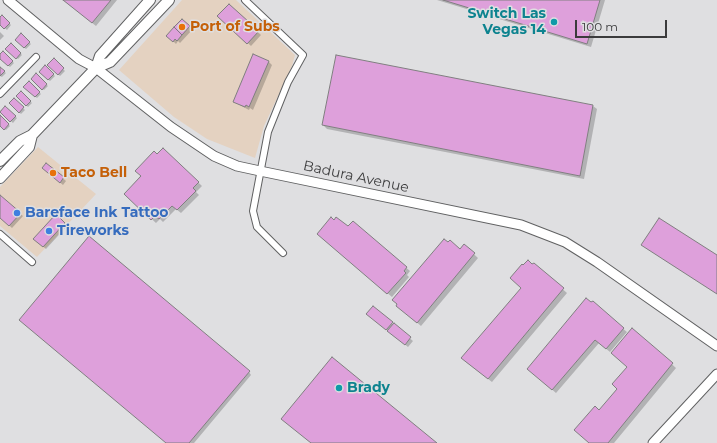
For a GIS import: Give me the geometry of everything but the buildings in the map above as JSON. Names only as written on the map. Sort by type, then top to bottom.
[{"type":"main road","name":"Badura Avenue","points":[[8,0],[79,59],[96,68],[186,138],[214,156],[237,166],[260,172],[521,225],[564,242],[597,262],[717,346]]},
{"type":"main road","points":[[96,68],[100,56],[150,0]]},
{"type":"main road","points":[[0,161],[20,141],[32,135],[96,68],[110,62],[169,0]]},
{"type":"main road","points":[[0,178],[28,147],[32,135]]},
{"type":"main road","points":[[653,443],[717,374]]},
{"type":"street","points":[[245,0],[303,55],[288,82],[268,132],[254,198],[254,217],[257,227],[264,236],[283,253]]},
{"type":"street","points":[[0,94],[36,57]]},
{"type":"street","points":[[0,234],[32,262]]},
{"type":"shaded area","points":[[182,0],[236,0],[295,55],[292,66],[264,126],[255,158],[207,139],[174,117],[119,70]]},
{"type":"shaded area","points":[[38,147],[96,194],[37,257],[0,226],[0,187]]},
{"type":"place","name":"Switch Las Vegas 14","points":[[554,22]]},
{"type":"place","name":"Port of Subs","points":[[182,27]]},
{"type":"place","name":"Taco Bell","points":[[53,173]]},
{"type":"place","name":"Bareface Ink Tattoo","points":[[17,213]]},
{"type":"place","name":"Tireworks","points":[[49,231]]},
{"type":"place","name":"Brady","points":[[339,388]]}]
